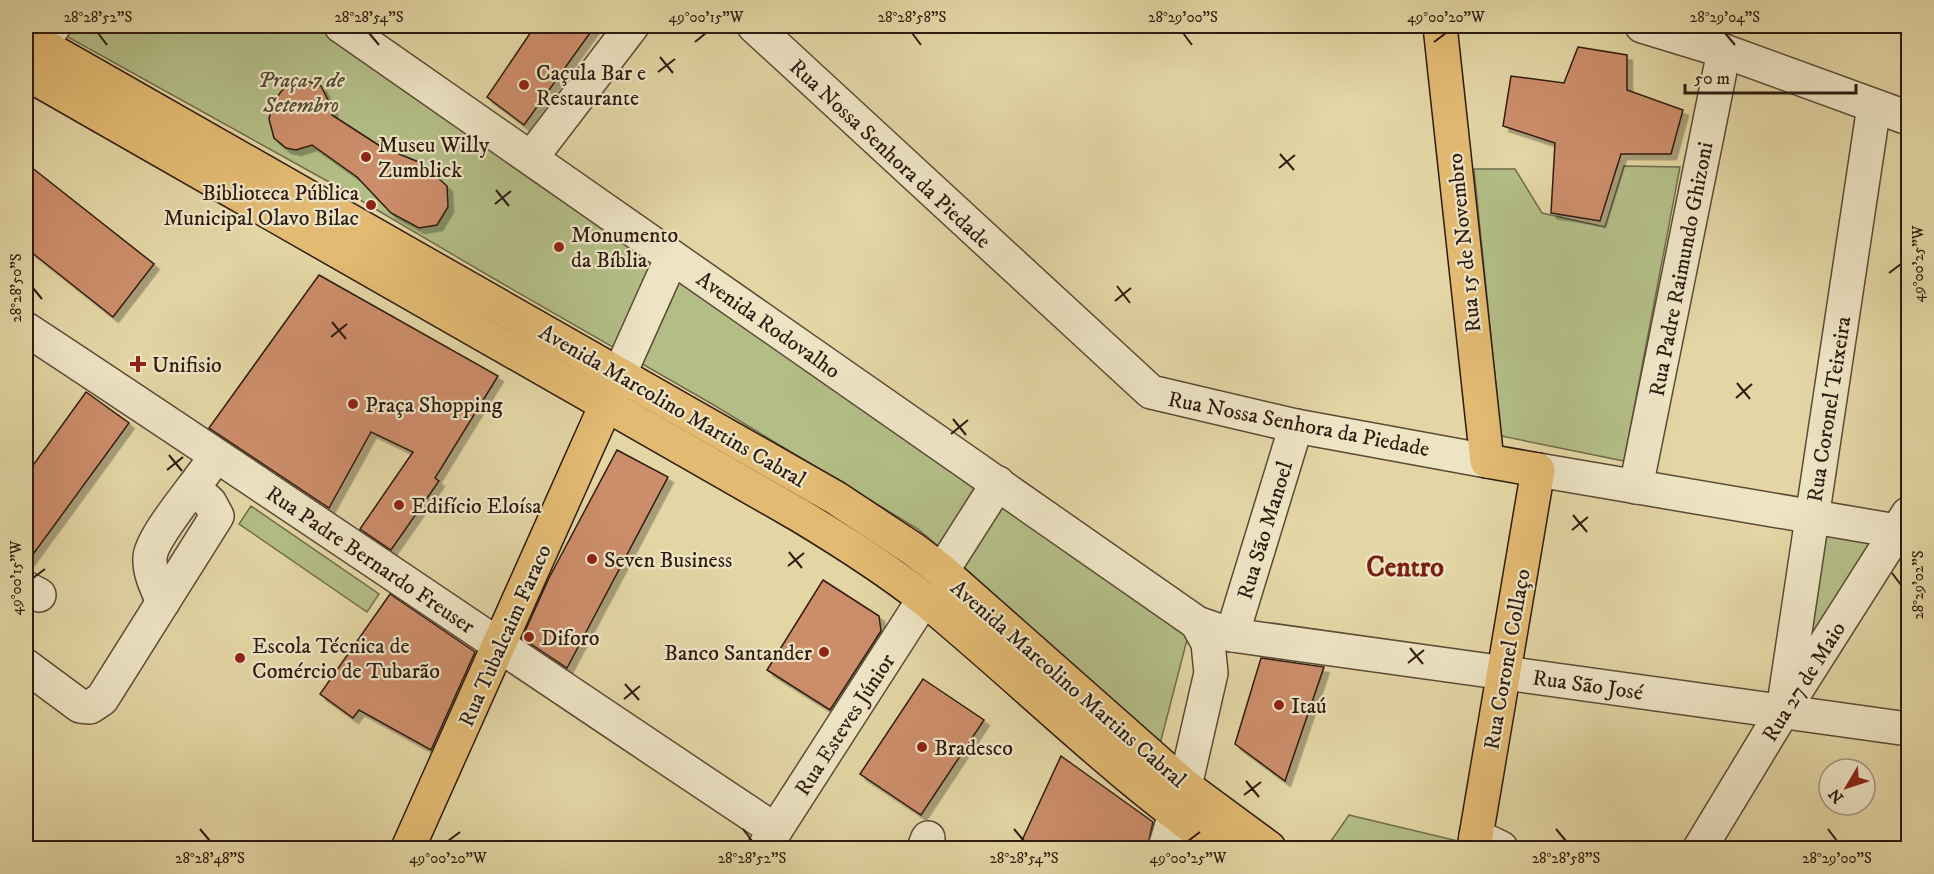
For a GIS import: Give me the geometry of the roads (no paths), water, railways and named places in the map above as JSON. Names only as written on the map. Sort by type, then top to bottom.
[{"type":"main road","name":"Rua 15 de Novembro","points":[[1440,26],[1487,461]]},
{"type":"main road","name":"Avenida Marcolino Martins Cabral","points":[[36,42],[836,498],[913,549],[942,571],[1180,800],[1222,849]]},
{"type":"main road","name":"Avenida Marcolino Martins Cabral","points":[[26,73],[852,547],[924,599],[1084,741],[1180,800],[1269,849]]},
{"type":"main road","name":"Rua Tubalcaim Faraco","points":[[408,849],[619,375]]},
{"type":"main road","name":"Rua Nossa Senhora da Piedade","points":[[1487,461],[1538,470]]},
{"type":"main road","name":"Rua Coronel Collaço","points":[[1484,844],[1504,672],[1538,470]]},
{"type":"street","name":"Avenida Rodovalho","points":[[341,26],[1197,623]]},
{"type":"street","points":[[531,158],[632,26]]},
{"type":"street","name":"Rua Nossa Senhora da Piedade","points":[[754,26],[1151,392],[1296,426],[1487,461]]},
{"type":"street","points":[[1642,26],[1724,51],[1908,118]]},
{"type":"street","name":"Rua Padre Raimundo Ghizoni","points":[[1636,487],[1724,51]]},
{"type":"street","name":"Rua Coronel Teixeira","points":[[1783,711],[1874,106]]},
{"type":"street","name":"Rua Tubalcaim Faraco","points":[[619,375],[672,257]]},
{"type":"street","name":"Rua Padre Bernardo Freuser","points":[[26,329],[217,454],[499,646],[770,839]]},
{"type":"street","name":"Rua São Manoel","points":[[1232,635],[1296,426]]},
{"type":"street","points":[[26,666],[80,706],[90,707],[102,699],[163,602],[151,571],[150,555],[160,535],[217,454]]},
{"type":"street","name":"Rua Nossa Senhora da Piedade","points":[[1538,470],[1812,517],[1905,526]]},
{"type":"street","points":[[942,571],[998,483]]},
{"type":"street","name":"Rua 27 de Maio","points":[[1700,849],[1783,711],[1905,526]]},
{"type":"street","name":"Rua Esteves Júnior","points":[[770,839],[924,599]]},
{"type":"street","points":[[1165,849],[1180,800],[1211,673],[1208,643],[1197,623]]},
{"type":"street","name":"Rua São José","points":[[1197,623],[1232,635],[1908,729]]},
{"type":"place","name":"Caçula Bar e Restaurante","points":[[524,85]]},
{"type":"place","name":"Museu Willy Zumblick","points":[[366,157]]},
{"type":"place","name":"Biblioteca Pública Municipal Olavo Bilac","points":[[371,205]]},
{"type":"place","name":"Monumento da Bíblia","points":[[559,247]]},
{"type":"place","name":"Unifisio","points":[[138,364]]},
{"type":"place","name":"Praça Shopping","points":[[353,404]]},
{"type":"place","name":"Edifício Eloísa","points":[[399,505]]},
{"type":"place","name":"Seven Business","points":[[592,559]]},
{"type":"place","name":"Diforo","points":[[529,637]]},
{"type":"place","name":"Banco Santander","points":[[824,652]]},
{"type":"place","name":"Escola Técnica de Comércio de Tubarão","points":[[240,658]]},
{"type":"place","name":"Itaú","points":[[1279,705]]},
{"type":"place","name":"Bradesco","points":[[922,747]]},
{"type":"district","name":"Centro","points":[[1405,566]]},
{"type":"park label","name":"Praça 7 de Setembro","points":[[301,92]]}]
